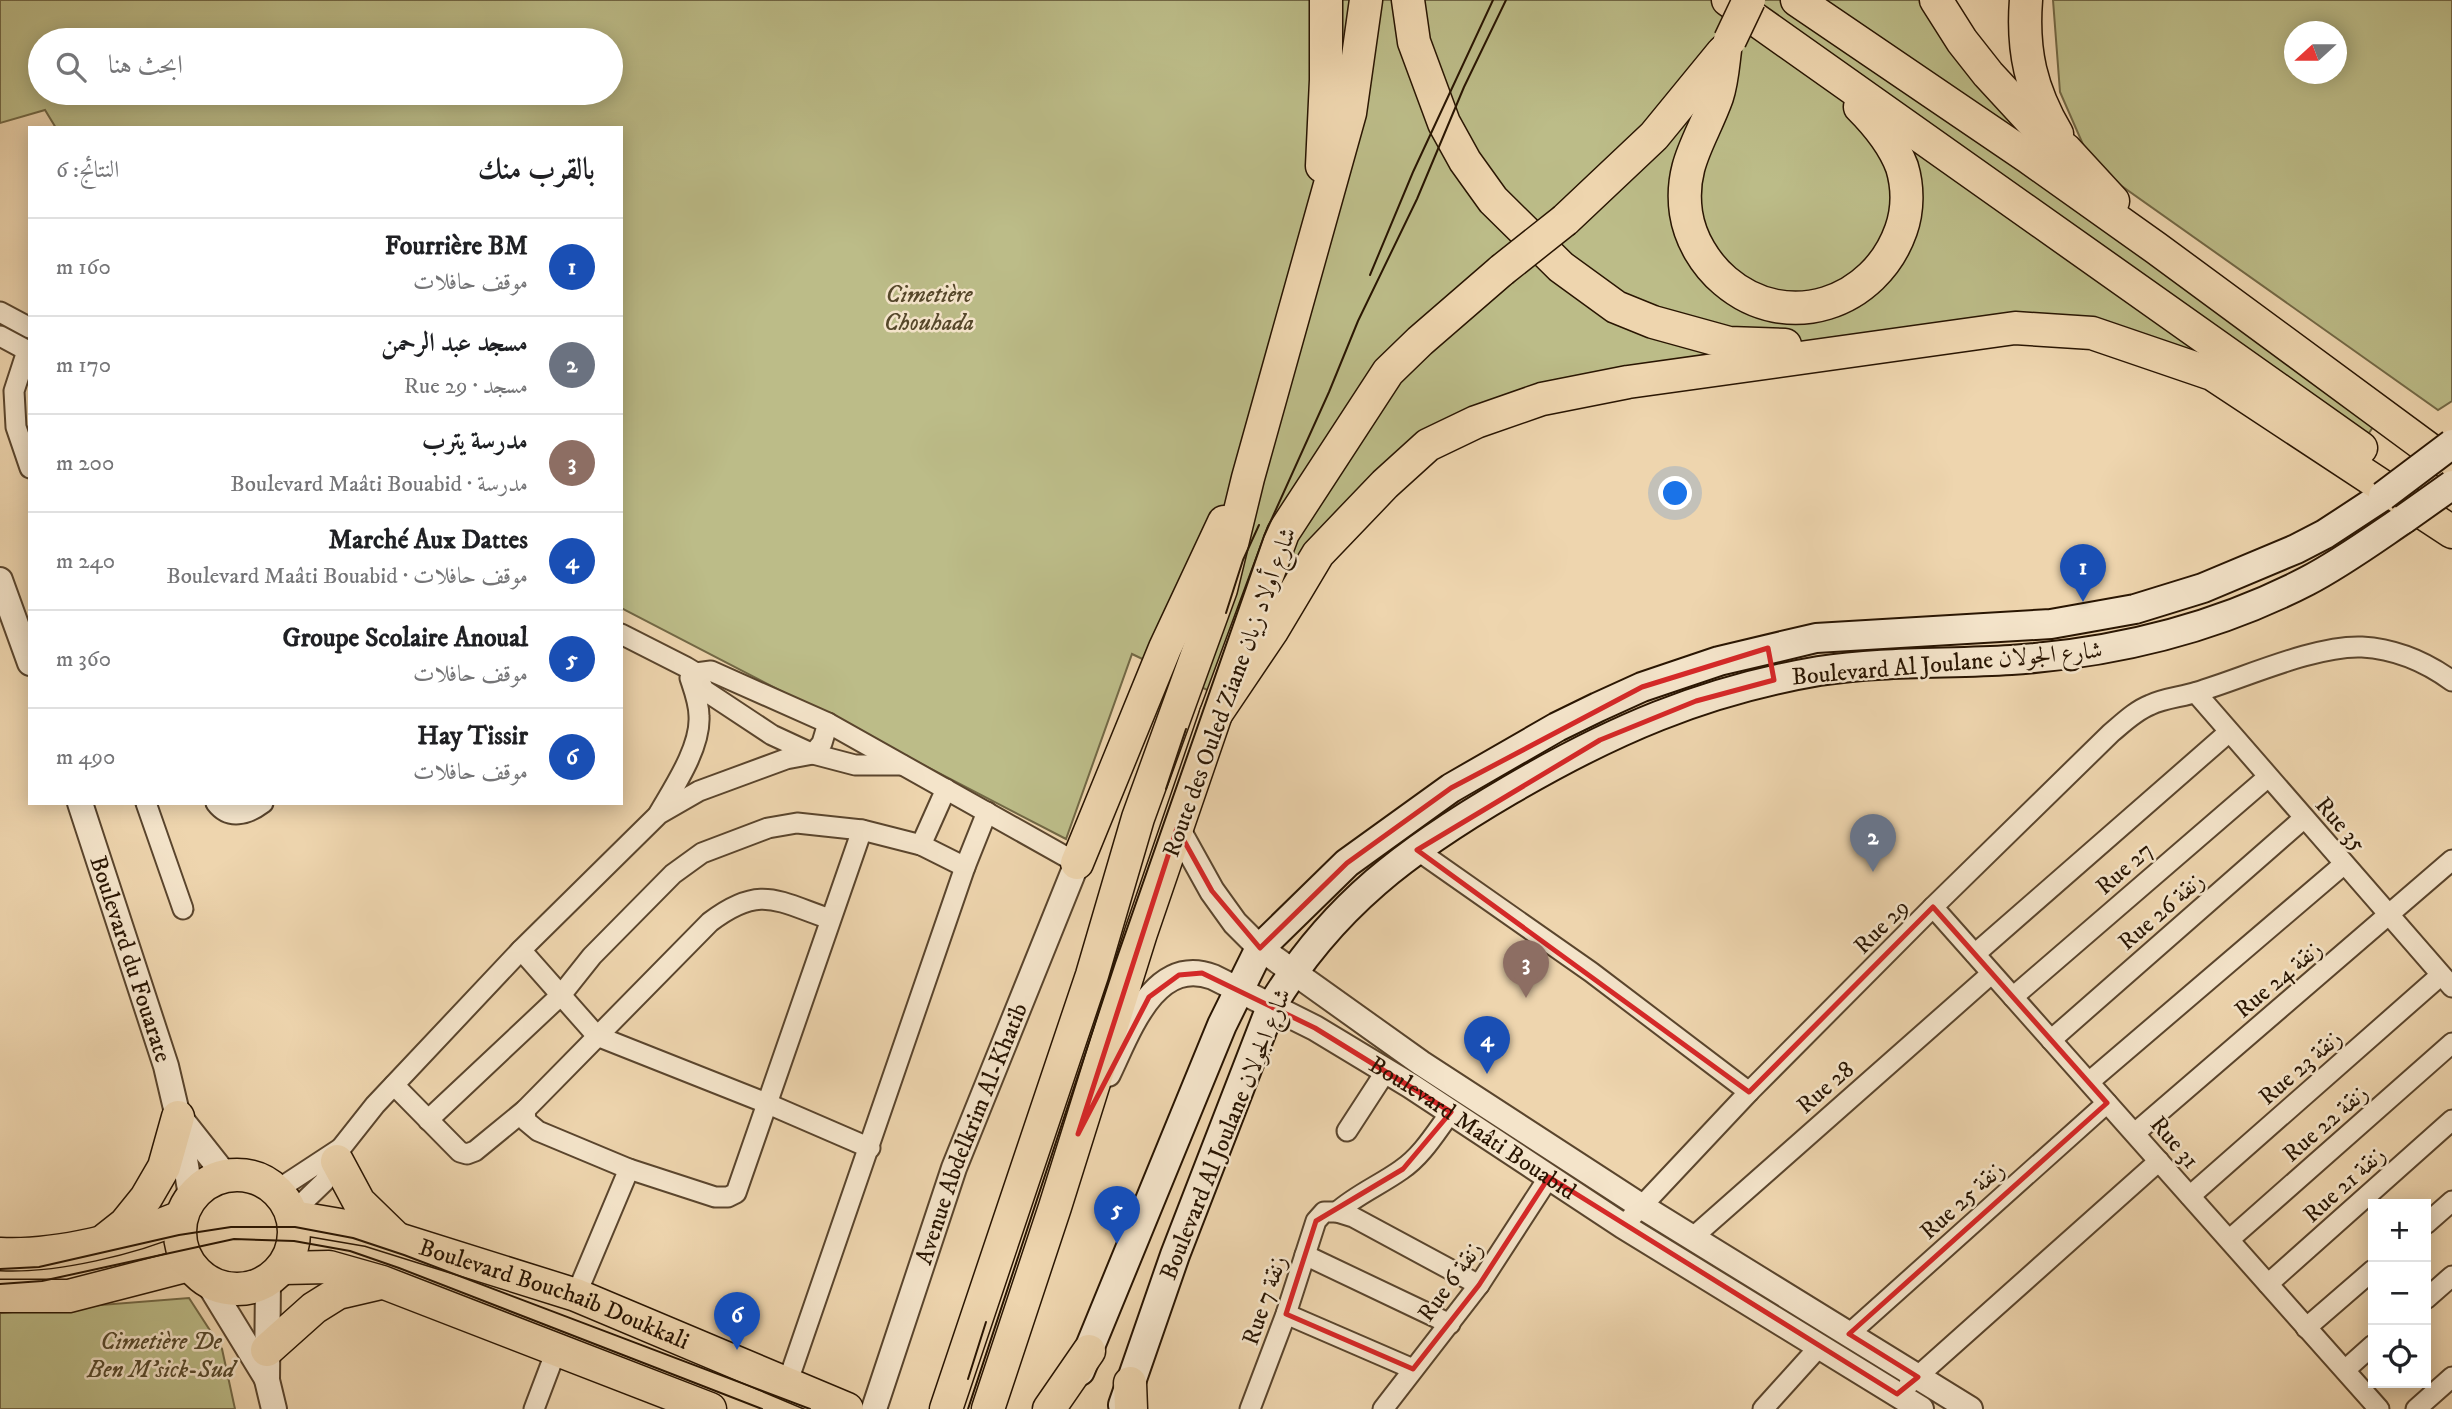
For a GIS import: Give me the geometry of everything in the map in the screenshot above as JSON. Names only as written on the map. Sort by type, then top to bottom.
[{"type":"main road","points":[[1318,231],[1326,80],[1326,0]]},
{"type":"main road","name":"Route des Ouled Ziane شارع أولاد زيان","points":[[950,1398],[1091,975],[1138,818],[1221,589],[1248,478],[1350,113],[1366,0]]},
{"type":"main road","points":[[1408,0],[1418,52],[1444,123],[1465,161],[1493,200],[1521,230],[1579,282],[1616,307],[1641,317],[1729,342],[1780,345],[1908,342]]},
{"type":"main road","points":[[1728,0],[2452,512]]},
{"type":"main road","name":"Route des Ouled Ziane شارع أولاد زيان","points":[[989,1406],[1141,933],[1216,714],[1283,533],[1388,372],[1420,341],[1564,219],[1654,136],[1727,45],[1749,0]]},
{"type":"main road","points":[[1797,0],[2028,157],[2156,248],[2452,466]]},
{"type":"main road","points":[[1936,0],[1962,41],[1988,74],[2035,125],[2066,150],[2156,248]]},
{"type":"main road","points":[[2026,0],[2026,45],[2035,91],[2066,150]]},
{"type":"main road","points":[[1727,45],[1717,96],[1693,150],[1689,166],[1685,196],[1686,215],[1698,247],[1717,275],[1739,292],[1769,305],[1786,308],[1816,306],[1861,287],[1891,253],[1904,221],[1906,206],[1906,185],[1902,167],[1877,124],[1809,57]]},
{"type":"main road","points":[[1216,714],[1272,631],[1318,554],[1385,484],[1428,445],[1476,422],[1542,399],[1628,382],[2015,328],[2092,333],[2212,374],[2452,532]]},
{"type":"main road","name":"Boulevard Al Joulane شارع الجولان","points":[[1064,1409],[1238,989],[1260,948],[1347,863],[1451,788],[1557,727],[1642,687],[1719,661],[1768,648],[1845,635],[2062,622],[2135,609],[2203,588],[2325,534],[2383,496],[2452,444]]},
{"type":"main road","points":[[1077,863],[1192,588],[1248,478]]},
{"type":"main road","name":"Boulevard Al Joulane شارع الجولان","points":[[1128,1400],[1175,1255],[1271,1007],[1293,971],[1360,895],[1396,864],[1494,799],[1600,740],[1696,701],[1774,680],[1824,671],[1891,663],[2012,660],[2104,649],[2147,640],[2235,612],[2308,581],[2452,485]]},
{"type":"main road","points":[[1768,648],[1774,680]]},
{"type":"main road","points":[[104,1241],[125,1224],[146,1198],[164,1167],[178,1117]]},
{"type":"main road","points":[[339,1154],[359,1202],[398,1239]]},
{"type":"main road","points":[[0,1254],[19,1255],[104,1241],[155,1228],[186,1207],[206,1183],[225,1175],[243,1174],[261,1179],[287,1207],[295,1241],[290,1255],[275,1275],[249,1289],[230,1289],[198,1273],[182,1248],[179,1235],[186,1207]]},
{"type":"main road","name":"Boulevard Bouchaib Doukkali","points":[[287,1207],[576,1295],[846,1409]]},
{"type":"main road","name":"Boulevard Bouchaib Doukkali","points":[[275,1275],[329,1267],[382,1282],[710,1409]]},
{"type":"main road","points":[[0,1296],[69,1296],[198,1273]]},
{"type":"main road","points":[[267,1365],[314,1308],[338,1293],[382,1282]]},
{"type":"main road","points":[[1049,1409],[1089,1351]]},
{"type":"street","points":[[0,313],[28,327]]},
{"type":"street","points":[[0,336],[28,351],[14,391],[16,427],[25,444]]},
{"type":"street","points":[[0,580],[28,657]]},
{"type":"street","points":[[623,635],[691,670],[710,671],[828,723],[1077,863]]},
{"type":"street","name":"Rue 29","points":[[1623,1226],[1749,1092],[1933,907],[2133,715],[2152,704],[2196,693],[2294,661],[2348,648],[2386,650],[2404,655],[2427,665],[2452,681]]},
{"type":"street","points":[[691,670],[704,690],[772,734],[813,754],[856,765],[903,765]]},
{"type":"street","points":[[659,814],[687,762],[700,717],[691,670]]},
{"type":"street","name":"Rue 35","points":[[2196,693],[2446,981]]},
{"type":"street","points":[[287,1207],[309,1199],[324,1182],[364,1116],[521,950],[659,814],[699,791],[786,760],[813,754],[822,743],[828,723]]},
{"type":"street","points":[[1975,954],[2229,732]]},
{"type":"street","name":"Rue 27","points":[[2013,997],[2268,777]]},
{"type":"street","points":[[921,845],[946,789]]},
{"type":"street","name":"Boulevard du Fouarate","points":[[81,805],[166,1066],[178,1117],[186,1207]]},
{"type":"street","points":[[147,805],[183,909]]},
{"type":"street","points":[[218,805],[222,811],[234,815],[253,811],[260,805]]},
{"type":"street","points":[[787,1384],[965,867],[987,812]]},
{"type":"street","name":"Rue 26 زنقة","points":[[2050,1041],[2304,819]]},
{"type":"street","points":[[428,1120],[561,995],[592,956],[673,874],[702,853],[768,828],[797,823],[862,830],[921,845],[965,867]]},
{"type":"street","name":"Boulevard Maâti Bouabid","points":[[1177,828],[1212,891],[1235,923],[1260,948],[1421,1063],[1641,1206],[1970,1409]]},
{"type":"street","points":[[525,1110],[526,1121],[538,1131],[629,1169],[703,1194],[728,1198],[736,1193],[862,830]]},
{"type":"street","points":[[1417,850],[1591,972],[1749,1092]]},
{"type":"street","name":"Rue 24 زنقة","points":[[2135,1133],[2452,860]]},
{"type":"street","name":"Avenue Abdelkrim Al-Khatib","points":[[874,1409],[954,1168],[1077,863]]},
{"type":"street","points":[[2089,1082],[2343,864]]},
{"type":"street","points":[[394,1086],[460,1152],[467,1154],[475,1151],[525,1110],[710,922],[727,909],[747,900],[770,899],[831,919]]},
{"type":"street","name":"Rue 31","points":[[1933,907],[2379,1409]]},
{"type":"street","points":[[521,950],[597,1036],[766,1103],[870,1148]]},
{"type":"street","name":"Boulevard Maâti Bouabid","points":[[1078,1134],[1138,1013],[1168,980],[1191,972],[1202,973],[1315,1028],[1386,1071],[1623,1226],[1921,1409]]},
{"type":"street","name":"Rue 28","points":[[1692,1238],[1991,974]]},
{"type":"street","name":"Rue 23 زنقة","points":[[2190,1196],[2446,981]]},
{"type":"street","name":"Rue 22 زنقة","points":[[2230,1240],[2452,1043]]},
{"type":"street","points":[[1347,1131],[1386,1071]]},
{"type":"street","name":"Rue 25 زنقة","points":[[1849,1334],[2107,1103]]},
{"type":"street","points":[[1451,1112],[1426,1146],[1403,1169],[1350,1200],[1337,1212],[1353,1217],[1479,1285]]},
{"type":"street","name":"Boulevard du Fouarate","points":[[178,1117],[225,1175]]},
{"type":"street","name":"Rue 21 زنقة","points":[[2268,1284],[2452,1120]]},
{"type":"street","points":[[287,1207],[339,1154]]},
{"type":"street","points":[[1897,1394],[2159,1161]]},
{"type":"street","points":[[576,1295],[629,1169]]},
{"type":"street","name":"Rue 6 زنقة","points":[[1383,1409],[1479,1285],[1549,1177]]},
{"type":"street","points":[[2431,1220],[2452,1201]]},
{"type":"street","name":"Rue 7 زنقة","points":[[1255,1404],[1316,1221],[1324,1212],[1337,1212]]},
{"type":"street","points":[[1305,1255],[1450,1324]]},
{"type":"street","points":[[198,1273],[267,1365]]},
{"type":"street","points":[[2306,1328],[2368,1274]]},
{"type":"street","points":[[274,1409],[267,1365],[275,1275]]},
{"type":"street","points":[[2431,1295],[2452,1276]]},
{"type":"street","points":[[1286,1314],[1413,1369]]},
{"type":"street","points":[[1763,1409],[1819,1347]]},
{"type":"street","points":[[2345,1370],[2368,1349]]},
{"type":"street","points":[[534,1409],[556,1351]]},
{"type":"street","points":[[2416,1409],[2452,1377]]},
{"type":"highlighted area","points":[[1768,648],[1774,680],[1696,701],[1600,740],[1417,850],[1749,1092],[1933,907],[2107,1103],[1849,1334],[1918,1377],[1897,1394],[1549,1177],[1479,1285],[1413,1369],[1286,1314],[1316,1221],[1403,1169],[1451,1112],[1315,1028],[1202,973],[1179,975],[1149,997],[1078,1134],[1177,828],[1212,891],[1260,948],[1347,863],[1451,788],[1642,687]]},
{"type":"green space","name":"Cimetière Chouhada","points":[[0,0],[1929,0],[2070,175],[2383,413],[2345,467],[2163,351],[2003,337],[1501,412],[1392,469],[1224,698],[1132,654],[1066,839],[623,609],[623,126],[55,126],[45,110],[0,123]]},
{"type":"green space","points":[[2053,0],[2452,0],[2452,401],[2438,410],[2092,165],[2060,92]]},
{"type":"green space","name":"Cimetière De Ben M'sick-Sud","points":[[189,1298],[222,1349],[235,1409],[0,1409],[0,1313]]},
{"type":"tram line","points":[[1370,275],[1413,172],[1493,0]]},
{"type":"tram line","points":[[968,1409],[1115,963],[1264,536],[1358,321],[1417,199],[1464,87],[1506,0]]},
{"type":"tram line","points":[[1226,613],[1243,560],[1259,525]]},
{"type":"tram line","points":[[1166,789],[1186,729]]},
{"type":"tram line","points":[[0,1269],[39,1267],[179,1235],[231,1227],[295,1227],[353,1238],[404,1255],[810,1409]]},
{"type":"tram line","points":[[0,1284],[42,1281],[234,1239],[294,1241],[350,1251],[399,1268],[762,1409]]},
{"type":"tram line","points":[[968,1379],[986,1322]]},
{"type":"place","name":"Fourrière BM","points":[[2083,602]]},
{"type":"place","name":"مسجد عبد الرحمن","points":[[1873,872]]},
{"type":"place","name":"مدرسة يترب","points":[[1526,998]]},
{"type":"place","name":"Marché Aux Dattes","points":[[1487,1074]]},
{"type":"place","name":"Groupe Scolaire Anoual","points":[[1117,1244]]},
{"type":"place","name":"Hay Tissir","points":[[737,1350]]}]
